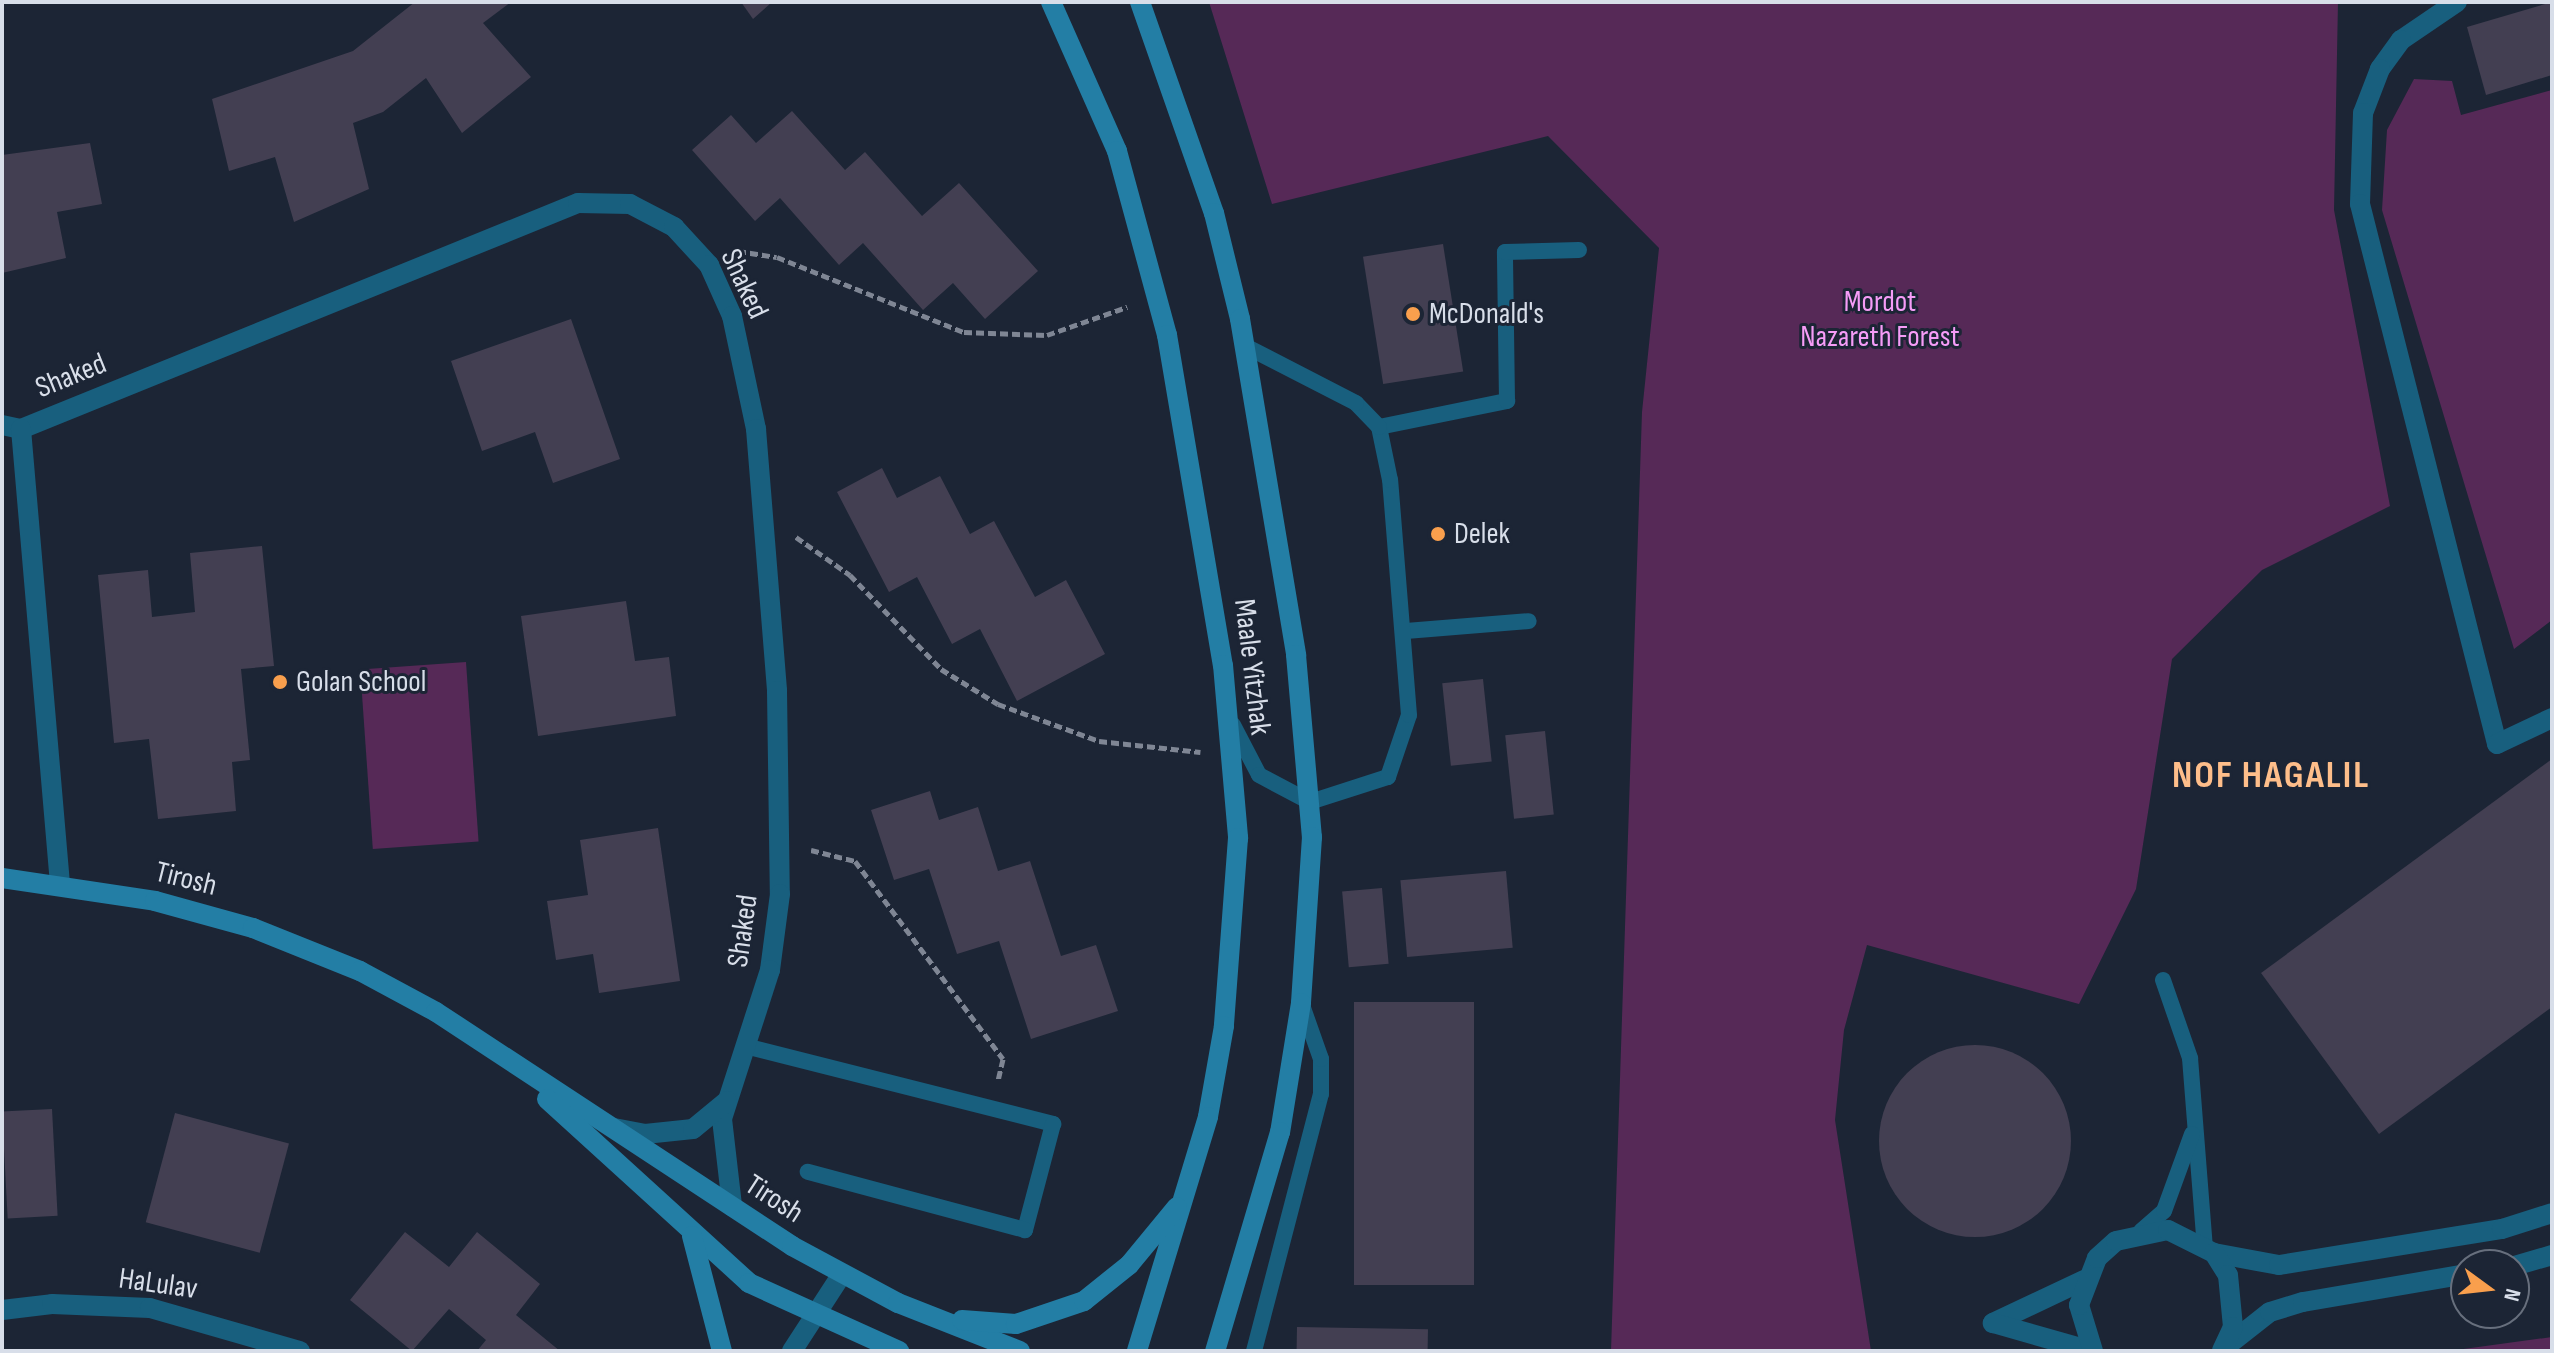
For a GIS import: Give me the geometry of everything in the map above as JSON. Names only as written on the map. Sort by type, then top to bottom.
[{"type":"main road","name":"Maale Yitzhak","points":[[1051,2],[1117,151],[1159,296],[1193,465],[1233,753],[1235,926],[1224,1026],[1189,1191],[1137,1351]]},
{"type":"main road","name":"Maale Yitzhak","points":[[1140,2],[1214,213],[1245,346],[1296,655],[1310,802],[1301,1003],[1277,1146],[1215,1351]]},
{"type":"main road","name":"Tirosh","points":[[2,878],[60,883],[155,901],[334,960],[436,1012],[512,1065],[842,1274],[898,1303],[1020,1351]]},
{"type":"main road","name":"Tirosh","points":[[512,1065],[692,1236],[749,1283],[812,1316],[899,1351]]},
{"type":"main road","points":[[898,1303],[974,1323],[1048,1316],[1084,1301],[1129,1265],[1189,1191]]},
{"type":"main road","points":[[692,1236],[722,1351]]},
{"type":"street","points":[[2457,2],[2401,40],[2380,69],[2363,113],[2360,204],[2497,744],[2552,718]]},
{"type":"street","name":"Shaked","points":[[11,427],[578,203],[630,204],[674,227],[702,257],[732,316],[756,429],[777,691],[779,843],[770,970],[720,1143],[732,1206]]},
{"type":"street","points":[[11,427],[60,883]]},
{"type":"street","name":"Shaked","points":[[609,1127],[645,1134],[693,1129],[736,1088]]},
{"type":"street","points":[[2092,1351],[1993,1323],[2084,1280],[2116,1241],[2141,1231],[2168,1230],[2210,1250],[2279,1265],[2502,1229],[2552,1213]]},
{"type":"street","points":[[2210,1250],[2235,1301],[2222,1351]]},
{"type":"street","points":[[2530,1262],[2552,1255]]},
{"type":"street","points":[[2530,1265],[2552,1267]]},
{"type":"street","points":[[792,1351],[842,1274]]},
{"type":"street","points":[[2222,1351],[2270,1312],[2450,1277]]},
{"type":"street","points":[[2084,1280],[2082,1330],[2092,1351]]},
{"type":"street","name":"HaLulav","points":[[2,1310],[52,1304],[150,1308],[300,1351]]},
{"type":"lane","points":[[1379,427],[1507,401],[1505,252],[1579,250]]},
{"type":"lane","points":[[1228,712],[1259,775],[1310,802],[1388,777],[1409,715],[1406,631],[1379,427],[1356,403],[1245,346]]},
{"type":"lane","points":[[1406,631],[1529,621]]},
{"type":"lane","points":[[2163,980],[2190,1058],[2210,1250]]},
{"type":"lane","points":[[1254,1351],[1321,1094],[1321,1059],[1301,1003]]},
{"type":"lane","points":[[749,1047],[1053,1124],[1025,1230],[808,1172]]},
{"type":"lane","points":[[2141,1231],[2164,1211],[2196,1117]]},
{"type":"path","points":[[702,257],[751,250],[964,332],[1014,338],[1047,335],[1159,296]]},
{"type":"path","points":[[764,531],[818,549],[941,669],[998,704],[1099,741],[1233,753]]},
{"type":"path","points":[[779,843],[855,861],[1003,1059],[991,1108]]},
{"type":"green space","name":"Mordot Nazareth Forest","points":[[1209,2],[2338,2],[2334,210],[2390,506],[2262,570],[2172,659],[2136,889],[2079,1004],[1867,945],[1844,1030],[1835,1120],[1871,1351],[1611,1351],[1642,412],[1659,248],[1548,136],[1272,204]]},
{"type":"green space","points":[[2414,79],[2452,81],[2461,115],[2552,90],[2552,620],[2514,649],[2382,210],[2387,130]]},
{"type":"green space","points":[[466,662],[479,842],[373,849],[360,669]]},
{"type":"green space","points":[[2552,1337],[2552,1351],[2449,1351]]},
{"type":"building","points":[[415,2],[511,2],[483,23],[531,77],[462,133],[426,78],[383,112],[353,123],[369,189],[294,222],[275,157],[229,171],[212,99],[353,51]]},
{"type":"building","points":[[741,2],[772,2],[753,19]]},
{"type":"building","points":[[2552,2],[2552,75],[2486,95],[2467,27]]},
{"type":"building","points":[[792,111],[845,170],[865,152],[922,216],[959,183],[1038,271],[985,319],[953,283],[923,310],[863,243],[839,265],[780,198],[755,221],[692,150],[731,115],[756,143]]},
{"type":"building","points":[[90,143],[102,204],[57,212],[66,258],[2,273],[2,155]]},
{"type":"building","name":"McDonald's","points":[[1443,244],[1463,371],[1383,384],[1363,257]]},
{"type":"building","points":[[571,319],[620,459],[553,483],[535,432],[482,451],[451,361]]},
{"type":"building","points":[[882,468],[897,498],[940,476],[970,534],[994,521],[1035,597],[1066,580],[1105,654],[1017,701],[980,629],[952,644],[917,577],[889,592],[837,492]]},
{"type":"building","points":[[262,546],[274,666],[241,669],[250,760],[232,762],[236,811],[158,819],[149,739],[114,743],[98,575],[148,570],[152,617],[195,612],[190,553]]},
{"type":"building","points":[[626,601],[635,661],[669,657],[676,716],[538,736],[521,616]]},
{"type":"building","points":[[1483,679],[1492,762],[1451,766],[1442,683]]},
{"type":"building","points":[[1545,731],[1554,815],[1514,819],[1505,735]]},
{"type":"building","points":[[2552,759],[2552,1007],[2379,1134],[2261,973]]},
{"type":"building","points":[[930,791],[939,820],[978,807],[998,871],[1030,861],[1061,956],[1096,945],[1118,1011],[1031,1039],[999,941],[957,954],[929,869],[894,880],[871,810]]},
{"type":"building","points":[[658,828],[680,981],[599,993],[593,954],[556,960],[547,901],[588,895],[580,840]]},
{"type":"building","points":[[1506,871],[1513,948],[1407,957],[1400,880]]},
{"type":"building","points":[[1382,888],[1389,964],[1349,967],[1342,891]]},
{"type":"building","points":[[1354,1002],[1474,1002],[1474,1285],[1354,1285]]},
{"type":"building","points":[[1975,1045],[2012,1053],[2043,1073],[2063,1104],[2071,1141],[2063,1178],[2043,1209],[2012,1229],[1975,1237],[1938,1229],[1907,1209],[1887,1178],[1879,1141],[1887,1104],[1907,1073],[1938,1053]]},
{"type":"building","points":[[52,1109],[58,1216],[8,1218],[2,1112]]},
{"type":"building","points":[[175,1113],[289,1144],[260,1253],[146,1222]]},
{"type":"building","points":[[405,1232],[449,1267],[477,1232],[540,1284],[516,1315],[560,1351],[477,1351],[486,1340],[449,1309],[412,1351],[350,1300]]},
{"type":"building","points":[[1297,1327],[1428,1329],[1428,1351],[1297,1351]]},
{"type":"place","name":"McDonald's","points":[[1413,314]]},
{"type":"place","name":"Delek","points":[[1438,534]]},
{"type":"place","name":"Golan School","points":[[280,682]]},
{"type":"district","name":"NOF HAGALIL","points":[[2271,776]]}]
